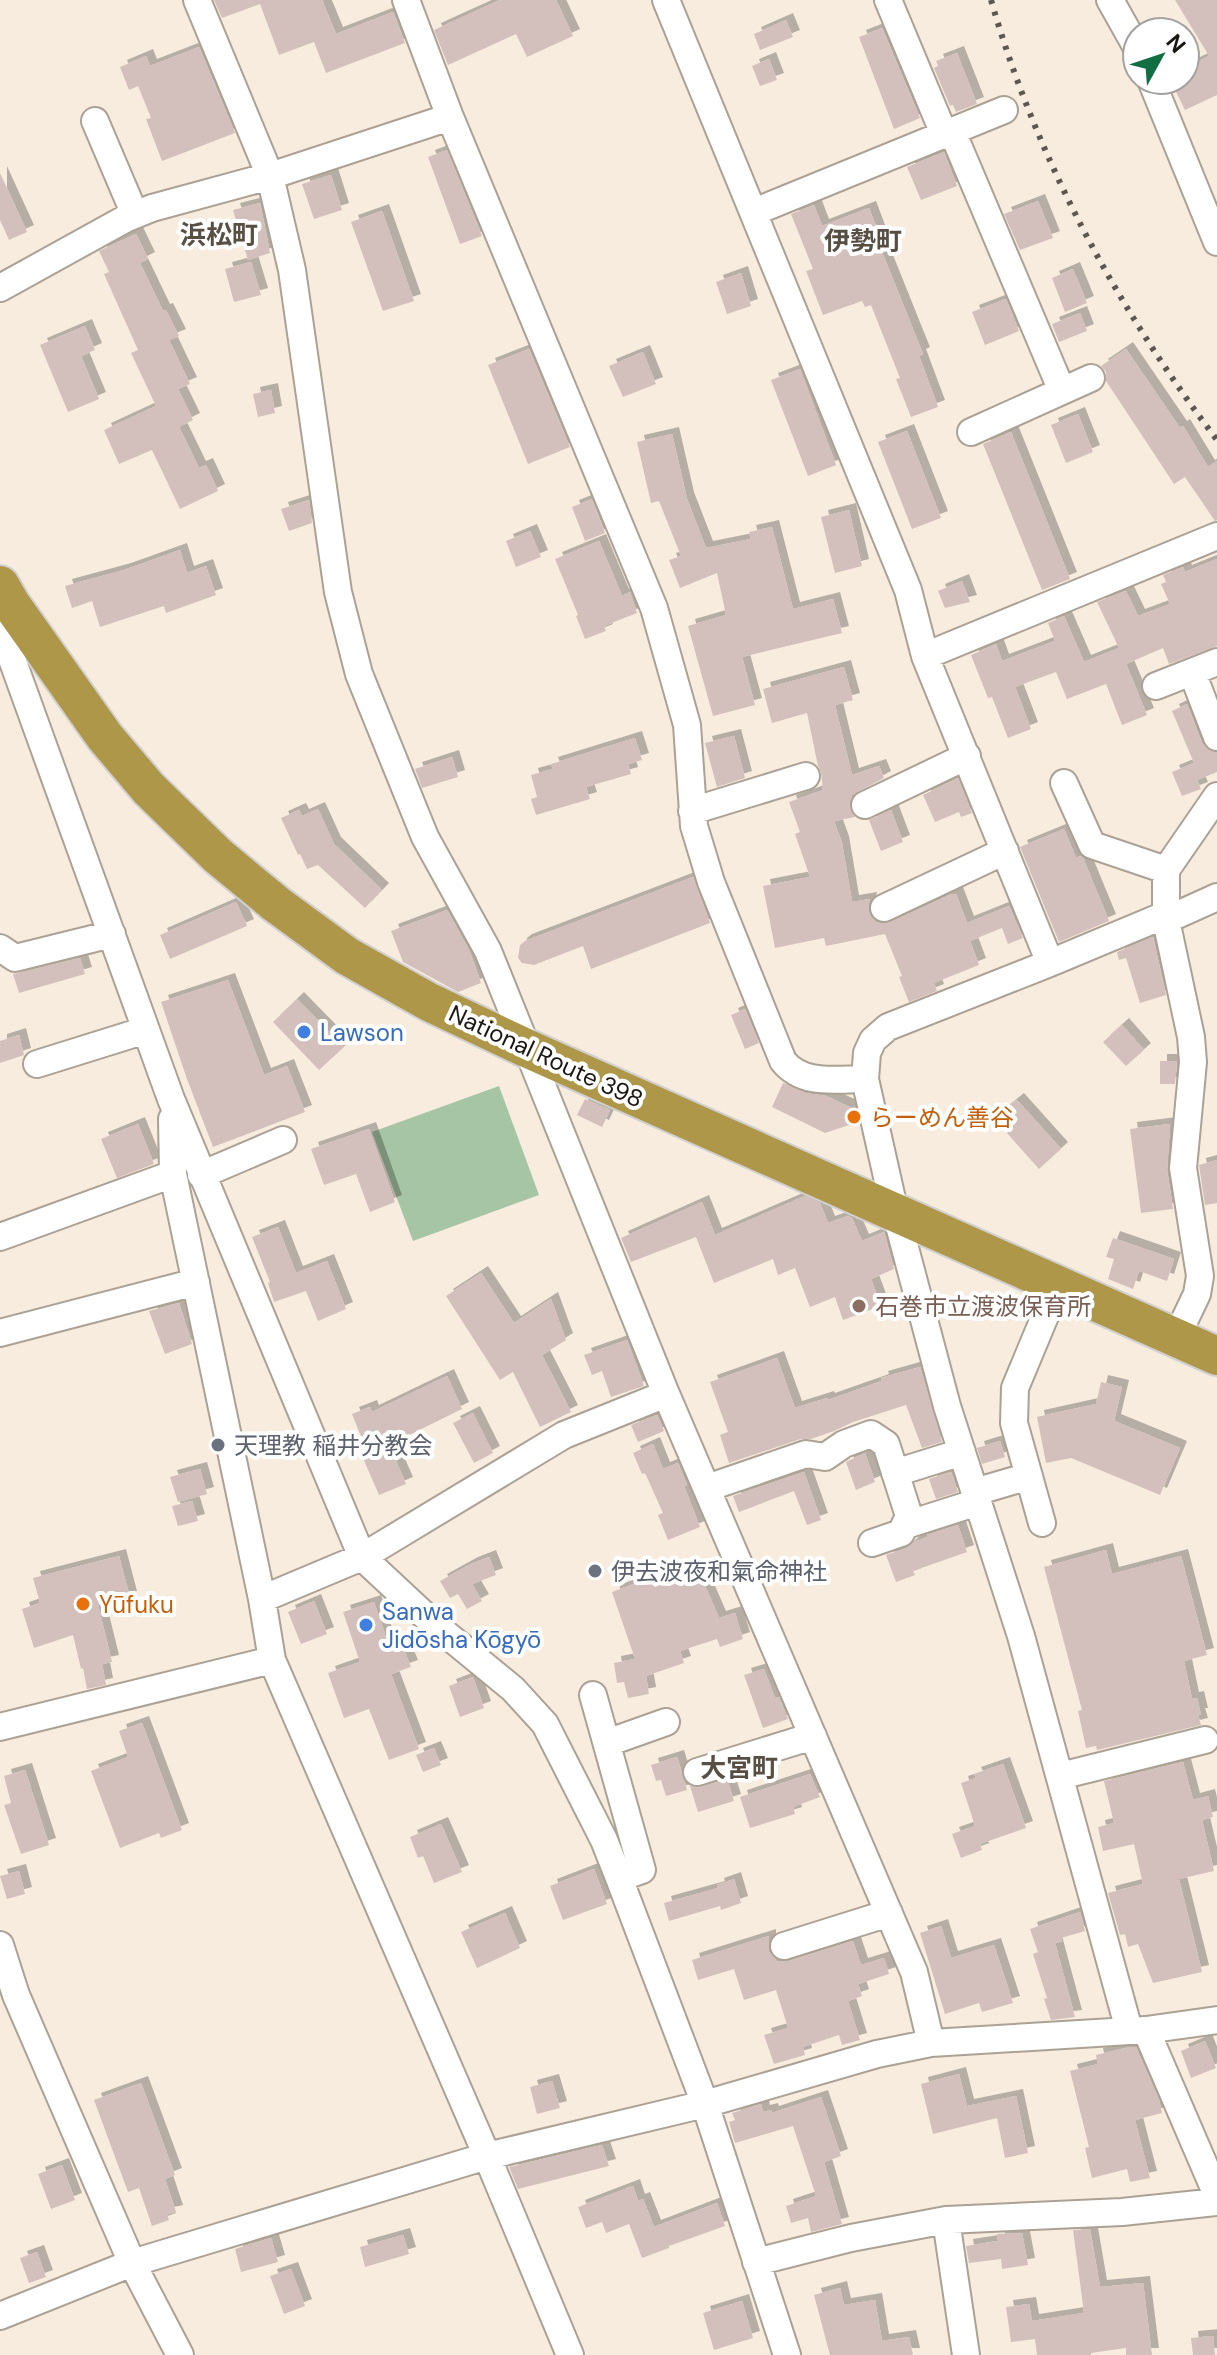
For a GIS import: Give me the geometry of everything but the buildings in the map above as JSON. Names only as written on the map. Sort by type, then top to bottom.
[{"type":"highway","name":"National Route 398","points":[[0,585],[105,737],[149,789],[218,856],[276,904],[347,956],[429,1002],[526,1048],[1217,1356]]},
{"type":"street","points":[[197,0],[270,176],[292,270],[338,592],[359,674],[425,837],[488,951],[666,1394],[914,1972],[931,2043]]},
{"type":"street","points":[[406,0],[450,117],[654,608],[687,725],[694,826],[711,882],[783,1061],[790,1070],[810,1079],[865,1079]]},
{"type":"street","points":[[666,0],[908,590],[925,656],[1050,963]]},
{"type":"street","points":[[888,0],[1062,391]]},
{"type":"street","points":[[1110,0],[1121,20]]},
{"type":"street","points":[[1158,96],[1212,213],[1217,242]]},
{"type":"street","points":[[754,212],[1004,110]]},
{"type":"street","points":[[0,288],[152,208],[270,176],[450,117]]},
{"type":"street","points":[[95,121],[135,215]]},
{"type":"street","points":[[971,432],[1091,378]]},
{"type":"street","points":[[925,656],[1217,536]]},
{"type":"street","points":[[0,626],[171,1099],[362,1557],[435,1625],[513,1689],[545,1724],[604,1840],[619,1878],[705,2104],[787,2355]]},
{"type":"street","points":[[1156,686],[1217,662]]},
{"type":"street","points":[[1192,672],[1217,737]]},
{"type":"street","points":[[865,805],[967,756]]},
{"type":"street","points":[[692,811],[806,776]]},
{"type":"street","points":[[1064,783],[1092,845],[1166,870]]},
{"type":"street","points":[[1176,1338],[1197,1294],[1200,1276],[1183,1168],[1193,1062],[1191,1037],[1165,918],[1166,870],[1217,796]]},
{"type":"street","points":[[884,908],[1005,851]]},
{"type":"street","points":[[1217,897],[888,1027],[873,1040],[867,1053],[865,1079],[896,1214],[947,1406],[1021,1636],[1060,1776],[1138,2030],[1217,2195]]},
{"type":"street","points":[[0,948],[15,958],[112,934]]},
{"type":"street","points":[[37,1064],[146,1030]]},
{"type":"street","points":[[171,1099],[173,1174],[272,1660],[570,2355]]},
{"type":"street","points":[[201,1175],[283,1140]]},
{"type":"street","points":[[0,1237],[173,1174]]},
{"type":"street","points":[[0,1333],[196,1282]]},
{"type":"street","points":[[1042,1523],[1014,1423],[1015,1388],[1058,1285]]},
{"type":"street","points":[[262,1599],[362,1557],[564,1435],[666,1394]]},
{"type":"street","points":[[707,1488],[806,1454],[825,1457],[844,1444],[871,1434],[886,1444],[909,1516],[901,1533],[872,1543]]},
{"type":"street","points":[[895,1473],[962,1452]]},
{"type":"street","points":[[906,1525],[1029,1476]]},
{"type":"street","points":[[0,1727],[272,1660]]},
{"type":"street","points":[[593,1695],[642,1870],[619,1878]]},
{"type":"street","points":[[607,1743],[666,1722]]},
{"type":"street","points":[[697,1772],[813,1736]]},
{"type":"street","points":[[1060,1776],[1205,1740]]},
{"type":"street","points":[[784,1946],[889,1913]]},
{"type":"street","points":[[0,1945],[16,1995],[132,2263],[180,2355]]},
{"type":"street","points":[[0,2316],[132,2263],[487,2156],[705,2104],[877,2054],[931,2043],[1138,2030],[1217,2020]]},
{"type":"street","points":[[756,2262],[851,2238],[946,2220],[1122,2212],[1217,2202]]},
{"type":"street","points":[[946,2220],[966,2355]]},
{"type":"green space","points":[[499,1086],[539,1195],[413,1241],[372,1132]]},
{"type":"railway","points":[[991,0],[1032,118],[1084,230],[1146,338],[1217,440]]},
{"type":"place","name":"Lawson","points":[[304,1032]]},
{"type":"place","name":"らーめん善谷","points":[[854,1117]]},
{"type":"place","name":"石巻市立渡波保育所","points":[[859,1306]]},
{"type":"place","name":"天理教 稲井分教会","points":[[218,1445]]},
{"type":"place","name":"伊去波夜和氣命神社","points":[[595,1571]]},
{"type":"place","name":"Yūfuku","points":[[83,1604]]},
{"type":"place","name":"Sanwa Jidōsha Kōgyō","points":[[366,1625]]},
{"type":"district","name":"浜松町","points":[[219,235]]},
{"type":"district","name":"伊勢町","points":[[863,241]]},
{"type":"district","name":"大宮町","points":[[739,1768]]}]
